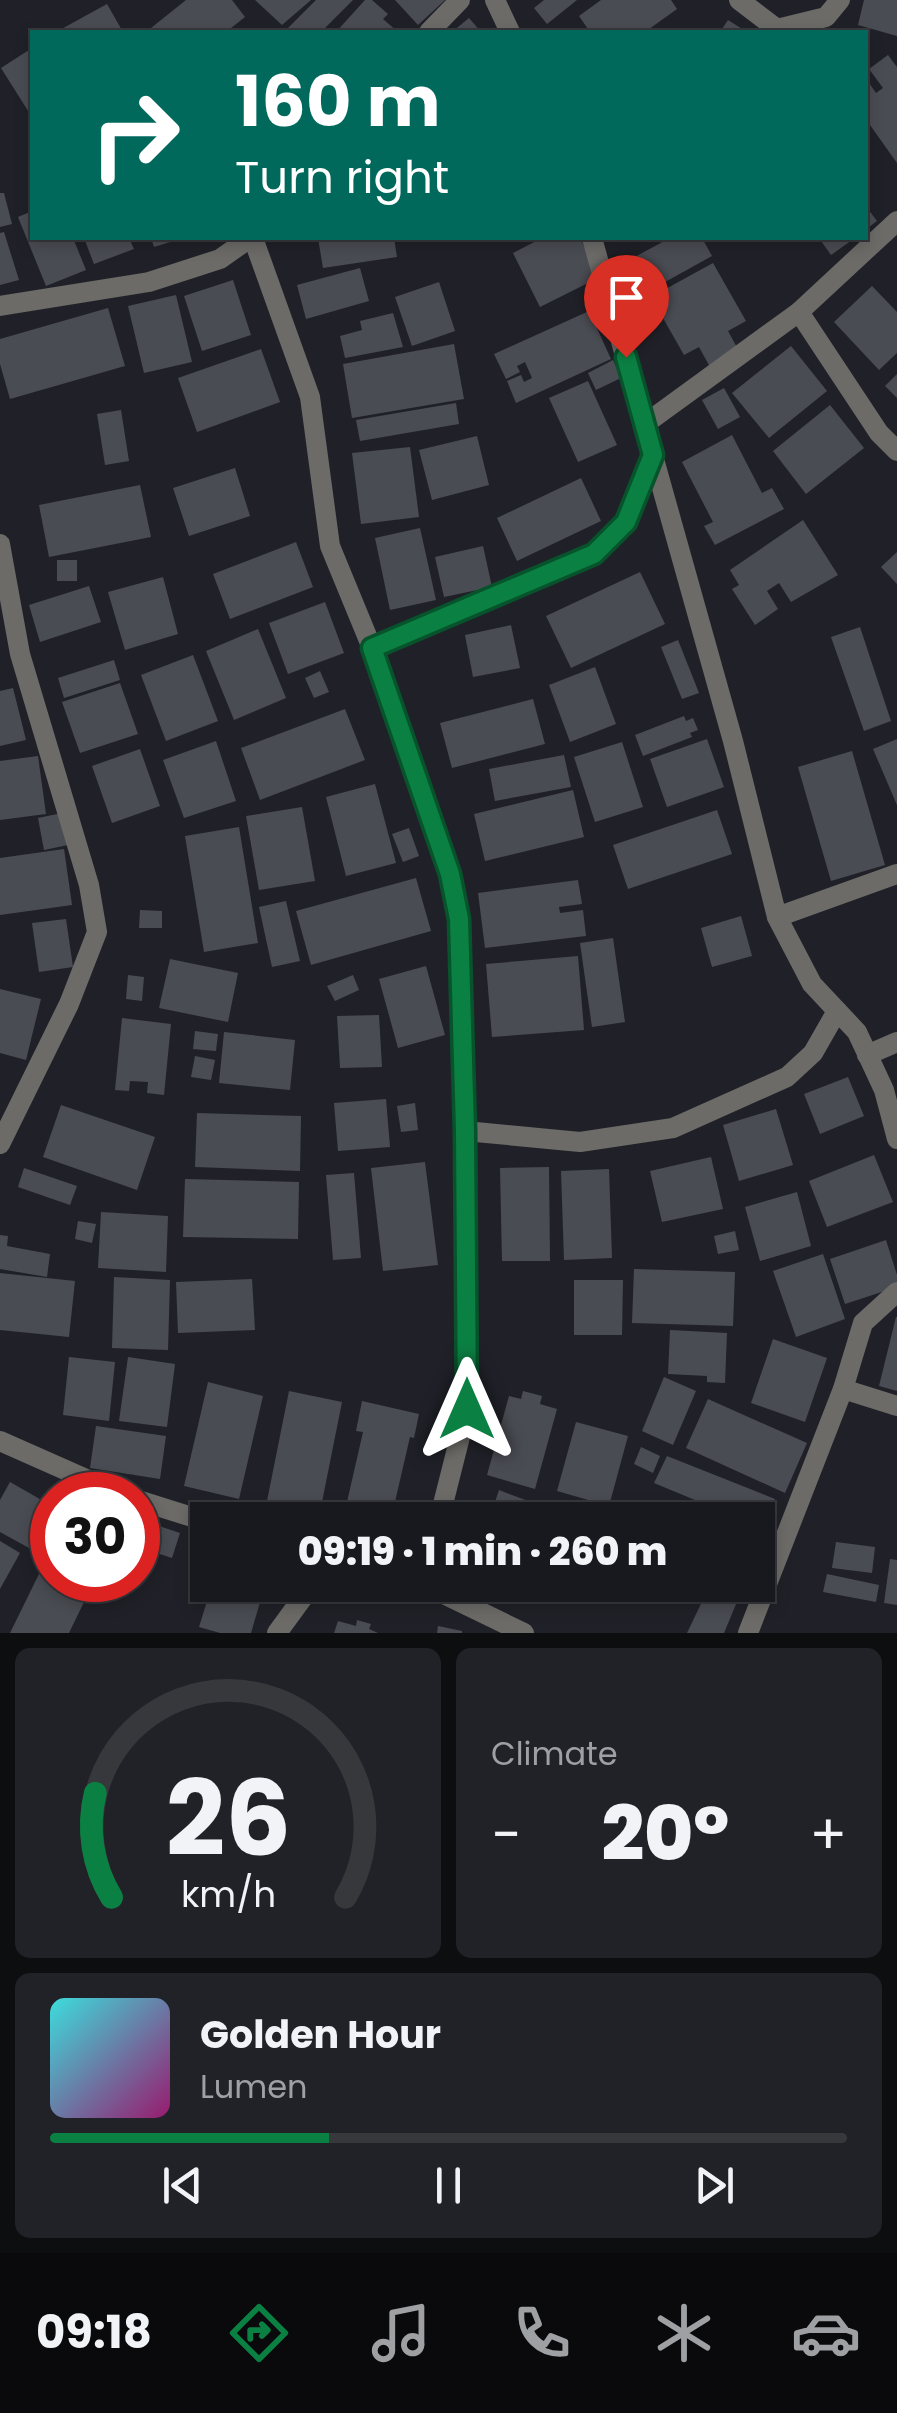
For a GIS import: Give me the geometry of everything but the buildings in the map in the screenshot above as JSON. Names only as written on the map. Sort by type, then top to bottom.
[{"type":"street","points":[[431,30],[460,0]]},
{"type":"street","points":[[495,0],[509,30]]},
{"type":"street","points":[[739,0],[777,29],[826,17],[840,0]]},
{"type":"street","points":[[645,424],[799,312],[897,221]]},
{"type":"street","points":[[0,306],[149,282],[220,259],[249,240]]},
{"type":"street","points":[[253,240],[310,397],[330,546],[372,648],[453,890],[459,919],[467,1409],[444,1502]]},
{"type":"street","points":[[593,240],[733,741],[776,917],[812,984],[857,1032],[884,1090],[897,1140]]},
{"type":"street","points":[[799,312],[888,427],[897,451]]},
{"type":"street","points":[[372,648],[594,554],[626,522],[653,455]]},
{"type":"street","points":[[0,544],[20,654],[89,885],[97,932],[70,1004],[0,1144]]},
{"type":"street","points":[[776,917],[897,874]]},
{"type":"street","points":[[465,1131],[580,1142],[672,1128],[787,1077],[814,1053],[837,1010]]},
{"type":"street","points":[[867,1055],[897,1042]]},
{"type":"street","points":[[748,1633],[843,1389],[864,1323],[897,1292]]},
{"type":"street","points":[[843,1389],[897,1406]]},
{"type":"street","points":[[0,1441],[70,1472]]},
{"type":"street","points":[[160,1507],[190,1516]]},
{"type":"street","points":[[277,1633],[300,1602]]},
{"type":"street","points":[[460,1602],[524,1633]]},
{"type":"route","points":[[467,1409],[459,919],[450,874],[372,648],[594,554],[626,522],[653,455],[626,357]]}]
